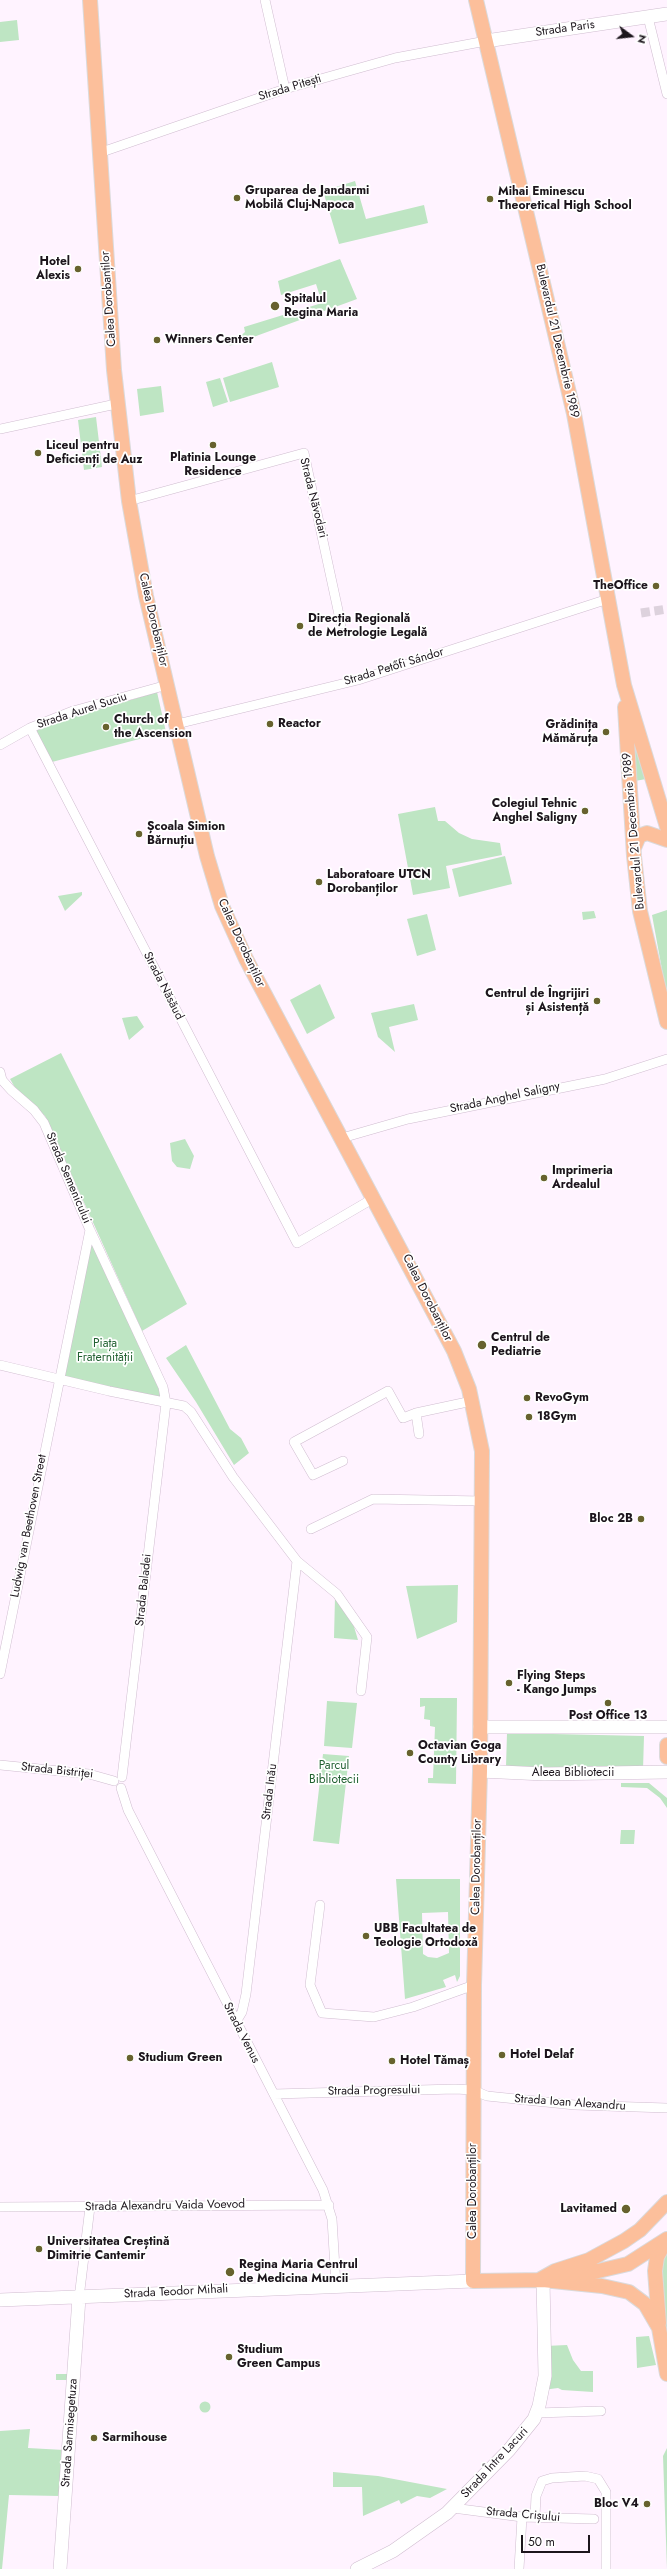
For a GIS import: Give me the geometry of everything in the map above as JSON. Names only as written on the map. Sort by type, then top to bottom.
[{"type":"main road","name":"Calea Dorobanților","points":[[90,0],[116,404],[129,502],[146,596],[207,856],[222,906],[246,959],[454,1351],[472,1401],[482,1451],[480,1771],[474,1985],[473,2280]]},
{"type":"main road","name":"Bulevardul 21 Decembrie 1989","points":[[476,0],[574,414],[624,685],[667,827]]},
{"type":"main road","name":"Strada Paris","points":[[486,41],[667,14]]},
{"type":"main road","name":"Bulevardul 21 Decembrie 1989","points":[[624,685],[634,848],[640,911],[667,1022]]},
{"type":"main road","points":[[634,848],[639,836],[647,833],[667,840]]},
{"type":"main road","points":[[480,1727],[667,1727]]},
{"type":"main road","points":[[667,1745],[667,1757]]},
{"type":"main road","name":"Aleea Bibliotecii","points":[[480,1771],[544,1774],[667,1772]]},
{"type":"main road","points":[[541,2280],[555,2271],[589,2260],[624,2241],[640,2230],[667,2202]]},
{"type":"main road","points":[[541,2280],[628,2264],[666,2240]]},
{"type":"main road","points":[[666,2240],[655,2264],[659,2328],[666,2353],[667,2374]]},
{"type":"main road","name":"Strada Teodor Mihali","points":[[0,2300],[79,2298],[336,2285],[473,2280],[541,2280]]},
{"type":"main road","points":[[541,2280],[602,2286],[629,2292],[645,2304],[659,2328]]},
{"type":"main road","name":"Strada Între Lacuri","points":[[360,2568],[409,2541],[453,2508],[520,2439],[536,2413],[545,2376],[541,2280]]},
{"type":"main road","name":"Strada Sarmisegetuza","points":[[60,2569],[79,2298]]},
{"type":"street","points":[[265,0],[285,88]]},
{"type":"street","points":[[648,17],[667,94]]},
{"type":"street","name":"Strada Pitești","points":[[99,153],[285,88],[395,58],[486,41]]},
{"type":"street","points":[[0,429],[116,404]]},
{"type":"street","name":"Strada Năvodari","points":[[129,502],[304,453],[341,624]]},
{"type":"street","name":"Strada Petőfi Sándor","points":[[177,724],[358,680],[608,599]]},
{"type":"street","name":"Strada Aurel Suciu","points":[[0,745],[30,728],[73,711],[168,685]]},
{"type":"street","name":"Strada Năsăud","points":[[30,728],[297,1243],[374,1198]]},
{"type":"street","name":"Strada Anghel Saligny","points":[[342,1138],[430,1114],[605,1079],[667,1059]]},
{"type":"street","name":"Strada Semenicului","points":[[0,1072],[2,1080],[34,1110],[44,1123],[90,1230]]},
{"type":"street","points":[[58,1378],[90,1230]]},
{"type":"street","points":[[90,1230],[159,1375],[166,1403]]},
{"type":"street","points":[[0,1365],[184,1406],[191,1412],[233,1477],[297,1561],[337,1594],[367,1637],[361,1691]]},
{"type":"street","name":"Ludwig van Beethoven Street","points":[[0,1674],[58,1378]]},
{"type":"street","points":[[343,1461],[313,1475],[294,1442],[388,1391],[403,1418],[416,1413],[472,1401]]},
{"type":"street","name":"Strada Baladei","points":[[121,1788],[125,1783],[118,1779],[166,1403]]},
{"type":"street","points":[[416,1413],[419,1434]]},
{"type":"street","points":[[311,1529],[373,1499],[482,1501]]},
{"type":"street","name":"Strada Inău","points":[[236,2022],[242,2012],[246,1994],[297,1561]]},
{"type":"street","name":"Strada Bistriței","points":[[0,1765],[88,1774],[118,1779]]},
{"type":"street","name":"Strada Venus","points":[[121,1788],[126,1806],[274,2094],[329,2205],[332,2219],[336,2285]]},
{"type":"street","points":[[320,1905],[310,1985],[322,2013],[374,2017],[413,2007],[474,1985]]},
{"type":"street","name":"Strada Progresului","points":[[274,2094],[474,2090]]},
{"type":"street","name":"Strada Ioan Alexandru","points":[[474,2090],[487,2096],[575,2105],[666,2108]]},
{"type":"street","name":"Strada Alexandru Vaida Voevod","points":[[0,2207],[329,2205]]},
{"type":"street","points":[[79,2298],[90,2207]]},
{"type":"street","points":[[536,2413],[601,2411]]},
{"type":"street","points":[[535,2517],[536,2496],[542,2481],[552,2478],[585,2476],[598,2479],[606,2492],[606,2569]]},
{"type":"street","name":"Strada Crișului","points":[[453,2508],[522,2517],[594,2519]]},
{"type":"street","points":[[519,2569],[522,2517]]},
{"type":"green space","points":[[17,20],[19,40],[0,42],[0,22]]},
{"type":"green space","points":[[355,181],[366,219],[424,205],[428,223],[339,244],[323,191]]},
{"type":"green space","points":[[340,259],[357,299],[229,346],[245,332],[244,327],[322,303],[316,284],[281,295],[278,281]]},
{"type":"green space","points":[[272,362],[279,387],[230,402],[223,378]]},
{"type":"green space","points":[[220,378],[228,402],[213,407],[206,382]]},
{"type":"green space","points":[[161,386],[164,412],[140,416],[137,389]]},
{"type":"green space","points":[[96,417],[102,467],[84,470],[78,420]]},
{"type":"green space","points":[[157,692],[166,732],[52,762],[34,729]]},
{"type":"green space","points":[[626,694],[646,779],[635,781]]},
{"type":"green space","points":[[435,807],[438,821],[445,821],[459,833],[472,839],[500,843],[502,855],[446,866],[450,888],[413,895],[398,814]]},
{"type":"green space","points":[[505,856],[512,884],[459,897],[452,869]]},
{"type":"green space","points":[[82,892],[82,895],[65,911],[58,896]]},
{"type":"green space","points":[[667,910],[667,997],[652,915]]},
{"type":"green space","points":[[594,911],[596,918],[583,920],[582,912]]},
{"type":"green space","points":[[427,914],[436,950],[417,956],[407,919]]},
{"type":"green space","points":[[320,984],[335,1018],[307,1034],[290,1000]]},
{"type":"green space","points":[[414,1004],[418,1020],[389,1027],[395,1052],[378,1037],[371,1013]]},
{"type":"green space","points":[[137,1016],[144,1027],[129,1040],[122,1018]]},
{"type":"green space","points":[[61,1053],[187,1304],[142,1331],[45,1116],[17,1091],[10,1079]]},
{"type":"green space","points":[[185,1139],[194,1156],[190,1169],[177,1167],[172,1161],[170,1143]]},
{"type":"green space","name":"Piața Fraternității","points":[[90,1230],[166,1403],[58,1378]]},
{"type":"green space","points":[[186,1345],[230,1429],[241,1438],[249,1453],[234,1465],[196,1402],[166,1358]]},
{"type":"green space","points":[[458,1585],[457,1622],[417,1639],[406,1586]]},
{"type":"green space","points":[[335,1597],[352,1620],[358,1640],[334,1638]]},
{"type":"green space","points":[[420,1698],[457,1698],[456,1784],[428,1783],[428,1778],[433,1778],[435,1727],[430,1726],[430,1720],[424,1719],[425,1706],[420,1707]]},
{"type":"green space","points":[[327,1701],[357,1703],[352,1748],[324,1746]]},
{"type":"green space","points":[[507,1733],[644,1736],[643,1770],[506,1767]]},
{"type":"green space","name":"Parcul Bibliotecii","points":[[323,1754],[349,1756],[339,1844],[313,1841]]},
{"type":"green space","points":[[621,1783],[649,1783],[667,1798],[667,1808],[660,1798],[647,1788],[621,1787]]},
{"type":"green space","points":[[621,1830],[635,1830],[634,1844],[620,1844]]},
{"type":"green space","points":[[396,1879],[460,1879],[460,1976],[457,1982],[455,1975],[443,1980],[446,1987],[405,1999]],"holes":[[[448,1912],[449,1953],[437,1958],[428,1957],[423,1954],[422,1913]]]},
{"type":"green space","points":[[667,2243],[667,2353],[661,2253]]},
{"type":"green space","points":[[649,2336],[656,2365],[637,2368],[636,2337]]},
{"type":"green space","points":[[567,2345],[573,2360],[581,2371],[593,2371],[593,2392],[562,2390],[558,2388],[543,2390],[545,2346]]},
{"type":"green space","points":[[56,2374],[71,2374],[71,2380],[56,2380]]},
{"type":"green space","points":[[205,2401],[209,2403],[211,2407],[209,2411],[205,2413],[201,2411],[199,2407],[201,2403]]},
{"type":"green space","points":[[30,2429],[28,2448],[64,2450],[60,2496],[9,2495],[2,2569],[0,2569],[0,2431]]},
{"type":"green space","points":[[667,2448],[667,2569],[663,2456]]},
{"type":"green space","points":[[333,2472],[378,2476],[447,2489],[430,2498],[417,2496],[401,2504],[399,2500],[363,2516],[362,2487],[333,2487]]},
{"type":"tunnel","points":[[641,613],[667,609]]},
{"type":"place","name":"Gruparea de Jandarmi Mobilă Cluj-Napoca","points":[[237,198]]},
{"type":"place","name":"Mihai Eminescu Theoretical High School","points":[[490,199]]},
{"type":"place","name":"Hotel Alexis","points":[[78,269]]},
{"type":"place","name":"Spitalul Regina Maria","points":[[275,306]]},
{"type":"place","name":"Winners Center","points":[[157,340]]},
{"type":"place","name":"Platinia Lounge Residence","points":[[213,445]]},
{"type":"place","name":"Liceul pentru Deficienți de Auz","points":[[38,453]]},
{"type":"place","name":"TheOffice","points":[[656,586]]},
{"type":"place","name":"Direcția Regională de Metrologie Legală","points":[[300,626]]},
{"type":"place","name":"Reactor","points":[[270,724]]},
{"type":"place","name":"Church of the Ascension","points":[[106,727]]},
{"type":"place","name":"Grădinița Mămăruța","points":[[606,732]]},
{"type":"place","name":"Colegiul Tehnic Anghel Saligny","points":[[585,811]]},
{"type":"place","name":"Școala Simion Bărnuțiu","points":[[139,834]]},
{"type":"place","name":"Laboratoare UTCN Dorobanților","points":[[319,882]]},
{"type":"place","name":"Centrul de Îngrijiri și Asistență","points":[[597,1001]]},
{"type":"place","name":"Imprimeria Ardealul","points":[[544,1178]]},
{"type":"place","name":"Centrul de Pediatrie","points":[[482,1345]]},
{"type":"place","name":"RevoGym","points":[[527,1398]]},
{"type":"place","name":"18Gym","points":[[529,1417]]},
{"type":"place","name":"Bloc 2B","points":[[641,1519]]},
{"type":"place","name":"Flying Steps - Kango Jumps","points":[[509,1683]]},
{"type":"place","name":"Post Office 13","points":[[608,1703]]},
{"type":"place","name":"Octavian Goga County Library","points":[[410,1753]]},
{"type":"place","name":"UBB Facultatea de Teologie Ortodoxă","points":[[366,1936]]},
{"type":"place","name":"Hotel Delaf","points":[[502,2055]]},
{"type":"place","name":"Studium Green","points":[[130,2058]]},
{"type":"place","name":"Hotel Tămaș","points":[[392,2061]]},
{"type":"place","name":"Lavitamed","points":[[626,2209]]},
{"type":"place","name":"Universitatea Creștină Dimitrie Cantemir","points":[[39,2249]]},
{"type":"place","name":"Regina Maria Centrul de Medicina Muncii","points":[[230,2272]]},
{"type":"place","name":"Studium Green Campus","points":[[229,2357]]},
{"type":"place","name":"Sarmihouse","points":[[94,2438]]},
{"type":"place","name":"Bloc V4","points":[[647,2504]]}]
